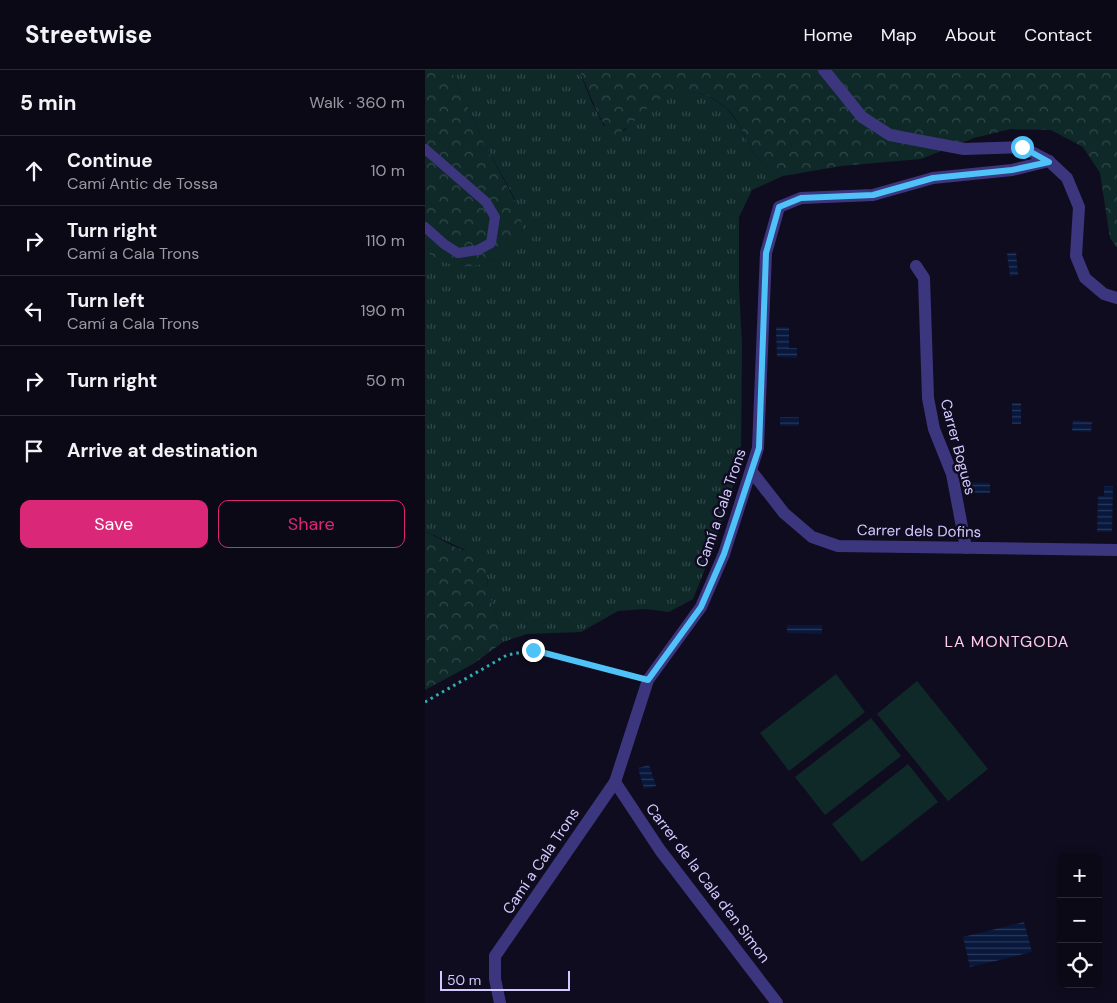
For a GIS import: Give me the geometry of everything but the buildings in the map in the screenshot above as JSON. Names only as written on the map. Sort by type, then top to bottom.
[{"type":"street","points":[[824,70],[862,118],[890,135],[964,149],[1022,147],[1049,162],[1067,178],[1079,207],[1076,256],[1085,278],[1104,294],[1117,298]]},
{"type":"street","name":"Camí a Cala Trons","points":[[500,1003],[495,979],[495,956],[615,782],[648,680],[701,607],[724,554],[759,448],[766,253],[779,207],[801,198],[873,195],[933,178],[1012,170],[1049,162]]},
{"type":"street","name":"Carrer Bogues","points":[[916,266],[924,278],[928,398],[934,429],[952,474],[966,548]]},
{"type":"street","name":"Carrer dels Dofins","points":[[752,472],[783,514],[812,537],[838,546],[1117,550]]},
{"type":"street","name":"Carrer de la Cala d'en Simon","points":[[615,782],[660,850],[777,1003]]},
{"type":"lane","points":[[425,149],[486,202],[495,217],[491,243],[478,250],[458,253],[443,244],[425,227]]},
{"type":"path","points":[[425,702],[507,655],[533,650],[648,680]]},
{"type":"green space","points":[[425,70],[451,70],[485,145],[520,210],[523,235],[500,254],[489,261],[477,265],[465,267],[453,265],[439,260],[425,251]]},
{"type":"green space","points":[[451,70],[579,70],[592,103],[604,126],[624,131],[642,111],[664,95],[676,92],[698,93],[719,102],[735,119],[757,157],[783,176],[752,190],[739,217],[739,288],[742,344],[741,453],[736,477],[713,549],[693,599],[669,612],[646,609],[618,611],[581,632],[527,634],[503,642],[488,589],[487,576],[465,550],[425,531],[425,251],[430,255],[468,266],[493,259],[515,199],[485,145]]},
{"type":"green space","points":[[579,70],[1117,70],[1117,248],[1110,238],[1100,173],[1083,147],[1051,130],[1011,129],[974,138],[921,159],[841,166],[783,176],[757,157],[735,118],[728,110],[721,103],[703,94],[683,92],[664,97],[656,101],[627,127],[612,136],[597,112]]},
{"type":"green space","points":[[425,531],[453,546],[476,555],[484,564],[488,589],[503,642],[473,664],[425,690]]},
{"type":"green space","points":[[836,674],[865,712],[789,771],[760,733]]},
{"type":"green space","points":[[917,681],[988,769],[948,801],[877,714]]},
{"type":"green space","points":[[871,718],[901,756],[825,815],[795,777]]},
{"type":"green space","points":[[908,764],[938,802],[862,862],[832,824]]},
{"type":"water","points":[[1016,252],[1018,275],[1010,276],[1007,253]]},
{"type":"water","points":[[776,327],[789,327],[789,348],[797,348],[797,358],[777,357]]},
{"type":"water","points":[[1012,403],[1021,403],[1021,424],[1012,424]]},
{"type":"water","points":[[780,417],[799,417],[799,426],[780,426]]},
{"type":"water","points":[[1073,420],[1092,422],[1091,432],[1072,431]]},
{"type":"water","points":[[969,482],[990,483],[990,493],[969,493]]},
{"type":"water","points":[[1104,486],[1113,486],[1112,532],[1097,532],[1098,496],[1104,496]]},
{"type":"water","points":[[787,625],[822,625],[822,634],[787,633]]},
{"type":"water","points":[[649,765],[656,786],[644,789],[638,768]]},
{"type":"water","points":[[1024,922],[1032,952],[970,967],[963,937]]},
{"type":"district","name":"LA MONTGODA","points":[[1007,641]]},
{"type":"route","points":[[533,650],[648,680],[701,607],[724,554],[759,448],[766,253],[779,207],[801,198],[873,195],[933,178],[1012,170],[1049,162],[1022,147]]}]
